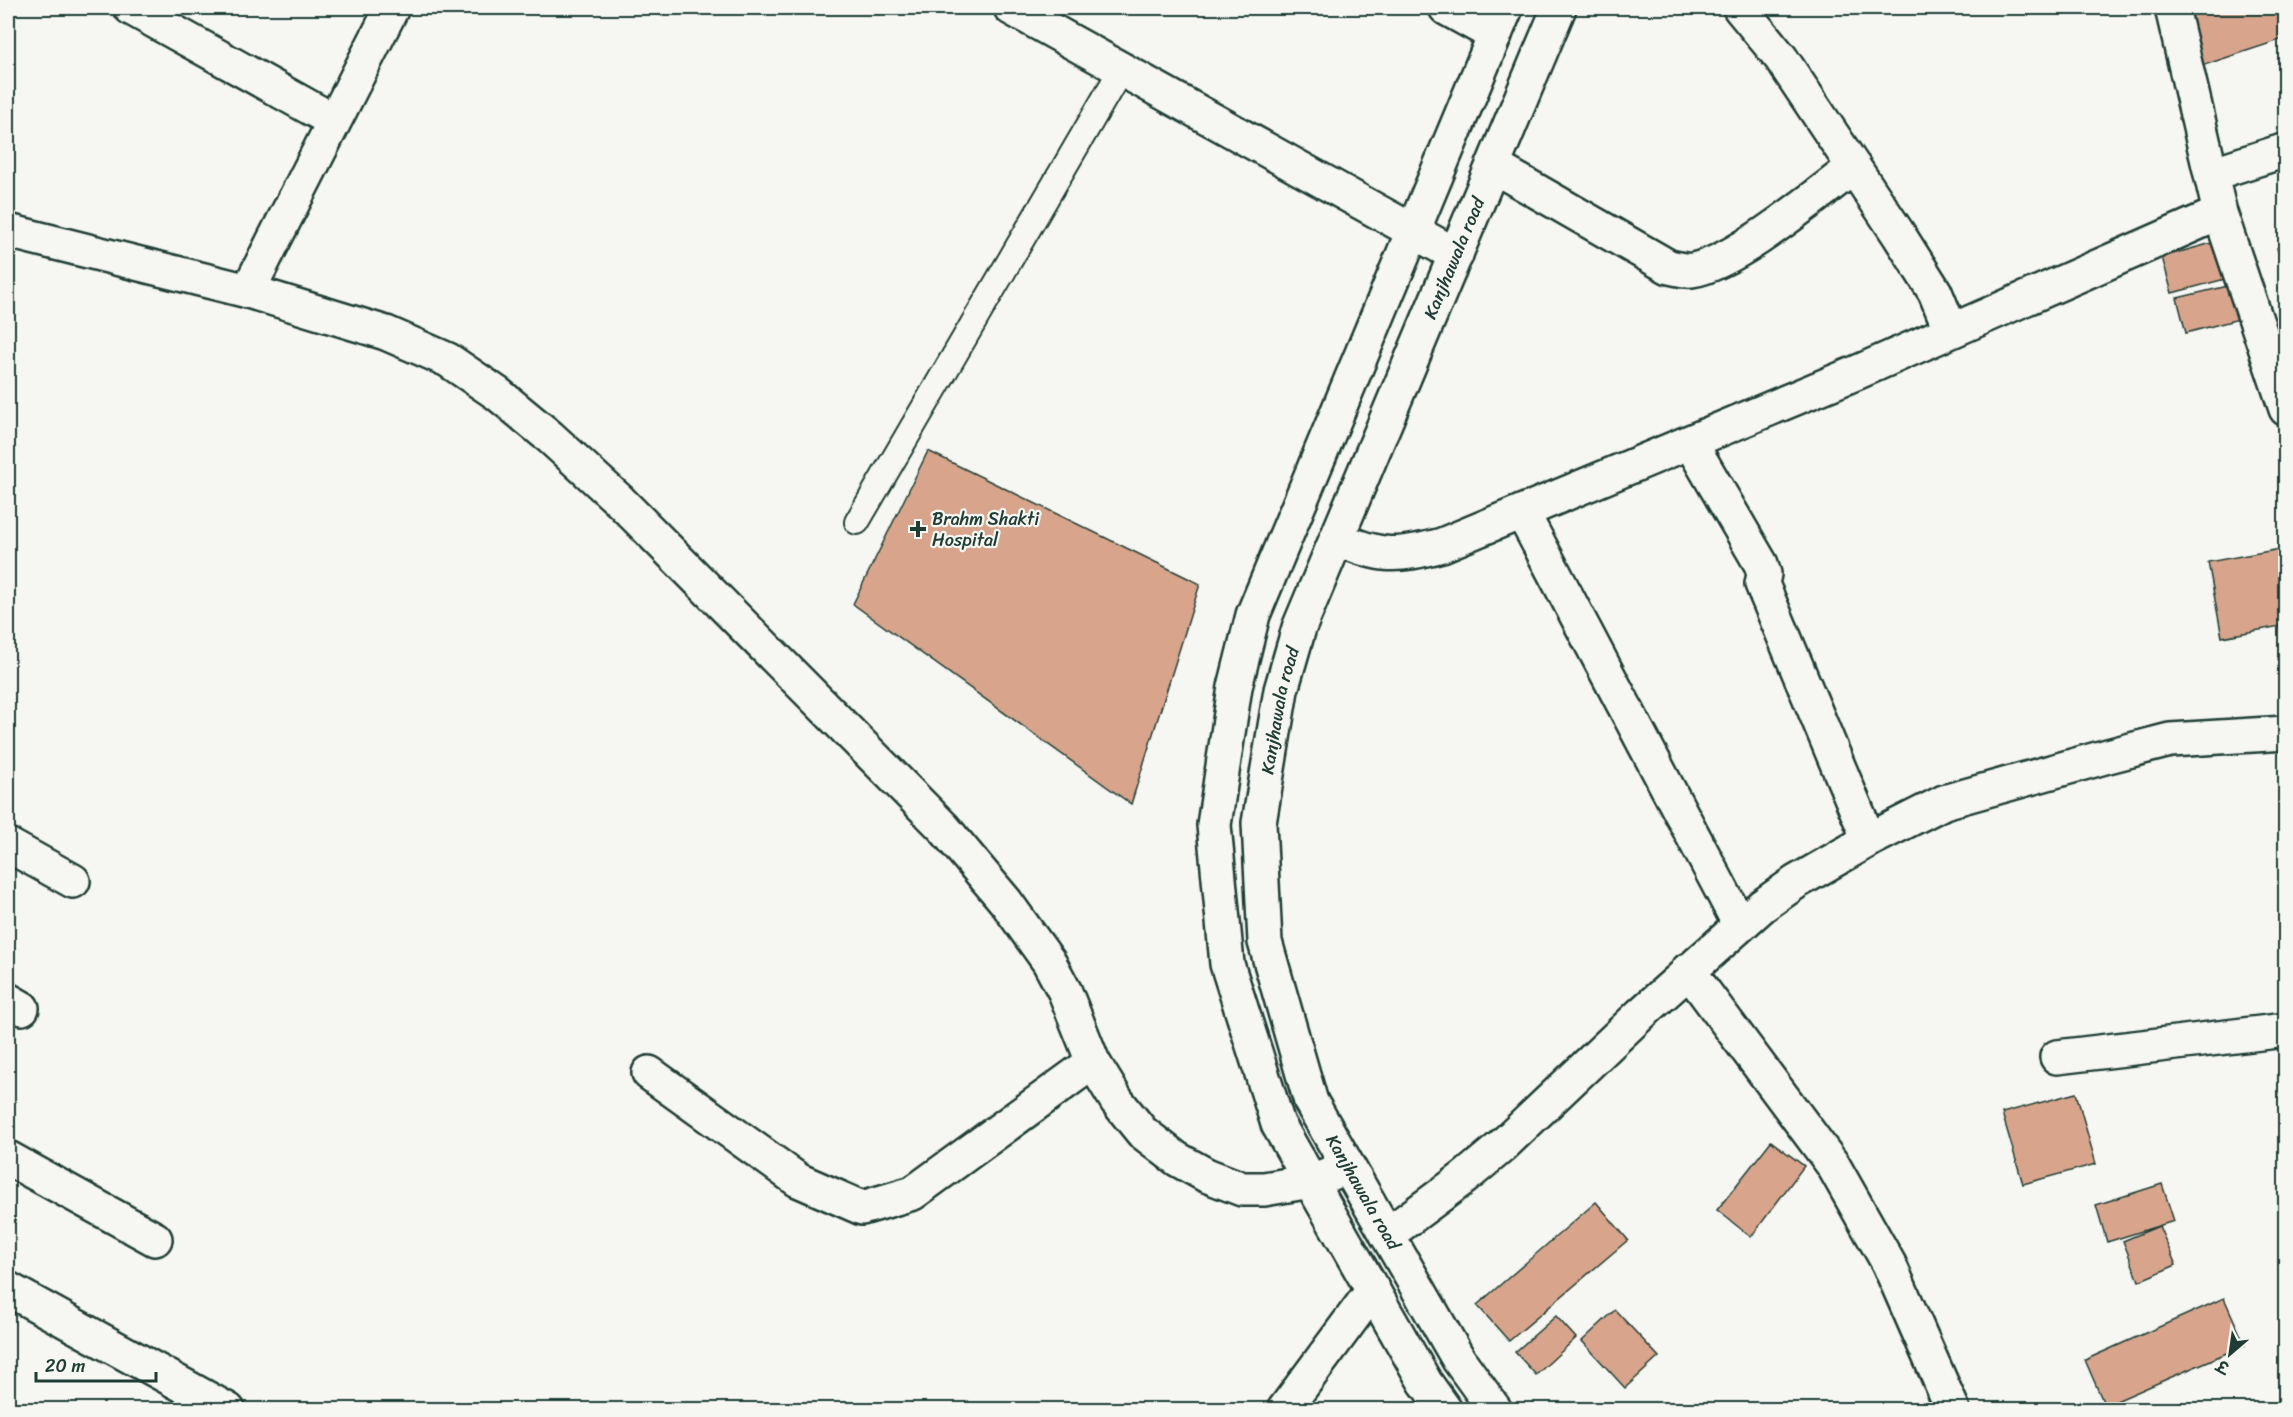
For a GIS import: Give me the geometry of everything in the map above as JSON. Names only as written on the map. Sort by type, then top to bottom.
[{"type":"street","points":[[131,8],[334,122]]},
{"type":"street","points":[[248,291],[392,8]]},
{"type":"street","points":[[1011,8],[1456,255]]},
{"type":"street","points":[[1445,1410],[1425,1382],[1278,1124],[1227,964],[1215,825],[1235,687],[1252,615],[1500,21],[1446,8]]},
{"type":"street","name":"Kanjhawala road","points":[[1495,1410],[1459,1360],[1311,1102],[1265,942],[1259,823],[1281,690],[1299,628],[1559,8]]},
{"type":"street","points":[[1740,8],[1781,58],[1854,167],[1935,292],[1951,331]]},
{"type":"street","points":[[2172,8],[2220,213],[2286,409]]},
{"type":"street","points":[[2211,174],[2286,150]]},
{"type":"street","points":[[1493,166],[1669,267],[1691,270],[1714,263],[1750,243],[1854,167]]},
{"type":"street","points":[[1337,538],[1363,550],[1386,555],[1412,553],[1442,545],[1951,331],[2220,213]]},
{"type":"street","points":[[8,231],[248,291],[386,333],[447,360],[498,394],[550,437],[620,501],[943,827],[1005,902],[1049,962],[1065,992],[1093,1062],[1117,1101],[1142,1132],[1177,1159],[1206,1175],[1242,1189],[1264,1189],[1311,1181],[1348,1167]]},
{"type":"street","points":[[1690,442],[1761,564],[1764,574],[1762,584],[1869,840]]},
{"type":"street","points":[[1522,512],[1740,925]]},
{"type":"street","points":[[1387,1235],[1501,1147],[1688,970],[1740,925],[1796,882],[1869,840],[1944,802],[2170,740],[2286,733]]},
{"type":"street","points":[[8,845],[73,881]]},
{"type":"street","points":[[1688,970],[1833,1165],[1889,1264],[1953,1410]]},
{"type":"street","points":[[2057,1057],[2286,1030]]},
{"type":"street","points":[[648,1073],[798,1180],[862,1208],[913,1193],[1093,1062]]},
{"type":"street","points":[[8,1158],[154,1239]]},
{"type":"street","points":[[8,1289],[228,1410]]},
{"type":"street","points":[[1284,1410],[1373,1290]]},
{"type":"lane","points":[[857,522],[1121,70]]},
{"type":"building","points":[[2186,8],[2286,8],[2286,38],[2204,65]]},
{"type":"building","points":[[2219,241],[2229,278],[2172,293],[2162,257]]},
{"type":"building","points":[[2286,246],[2286,276],[2277,248]]},
{"type":"building","points":[[2241,283],[2250,316],[2186,333],[2177,298]]},
{"type":"building","points":[[928,451],[1200,584],[1131,804],[853,604]]},
{"type":"building","points":[[2286,548],[2286,625],[2222,637],[2208,562]]},
{"type":"building","points":[[2076,1093],[2096,1164],[2023,1184],[2002,1113]]},
{"type":"building","points":[[1771,1141],[1804,1166],[1751,1237],[1717,1210]]},
{"type":"building","points":[[2162,1184],[2174,1221],[2107,1242],[2096,1205]]},
{"type":"building","points":[[1596,1202],[1628,1240],[1509,1341],[1477,1305]]},
{"type":"building","points":[[2159,1226],[2176,1265],[2139,1281],[2123,1241]]},
{"type":"building","points":[[2224,1298],[2245,1345],[2105,1406],[2085,1360]]},
{"type":"building","points":[[1615,1310],[1659,1357],[1625,1388],[1582,1341]]},
{"type":"building","points":[[1556,1316],[1576,1338],[1536,1375],[1515,1352]]},
{"type":"place","name":"Brahm Shakti Hospital","points":[[918,529]]}]
